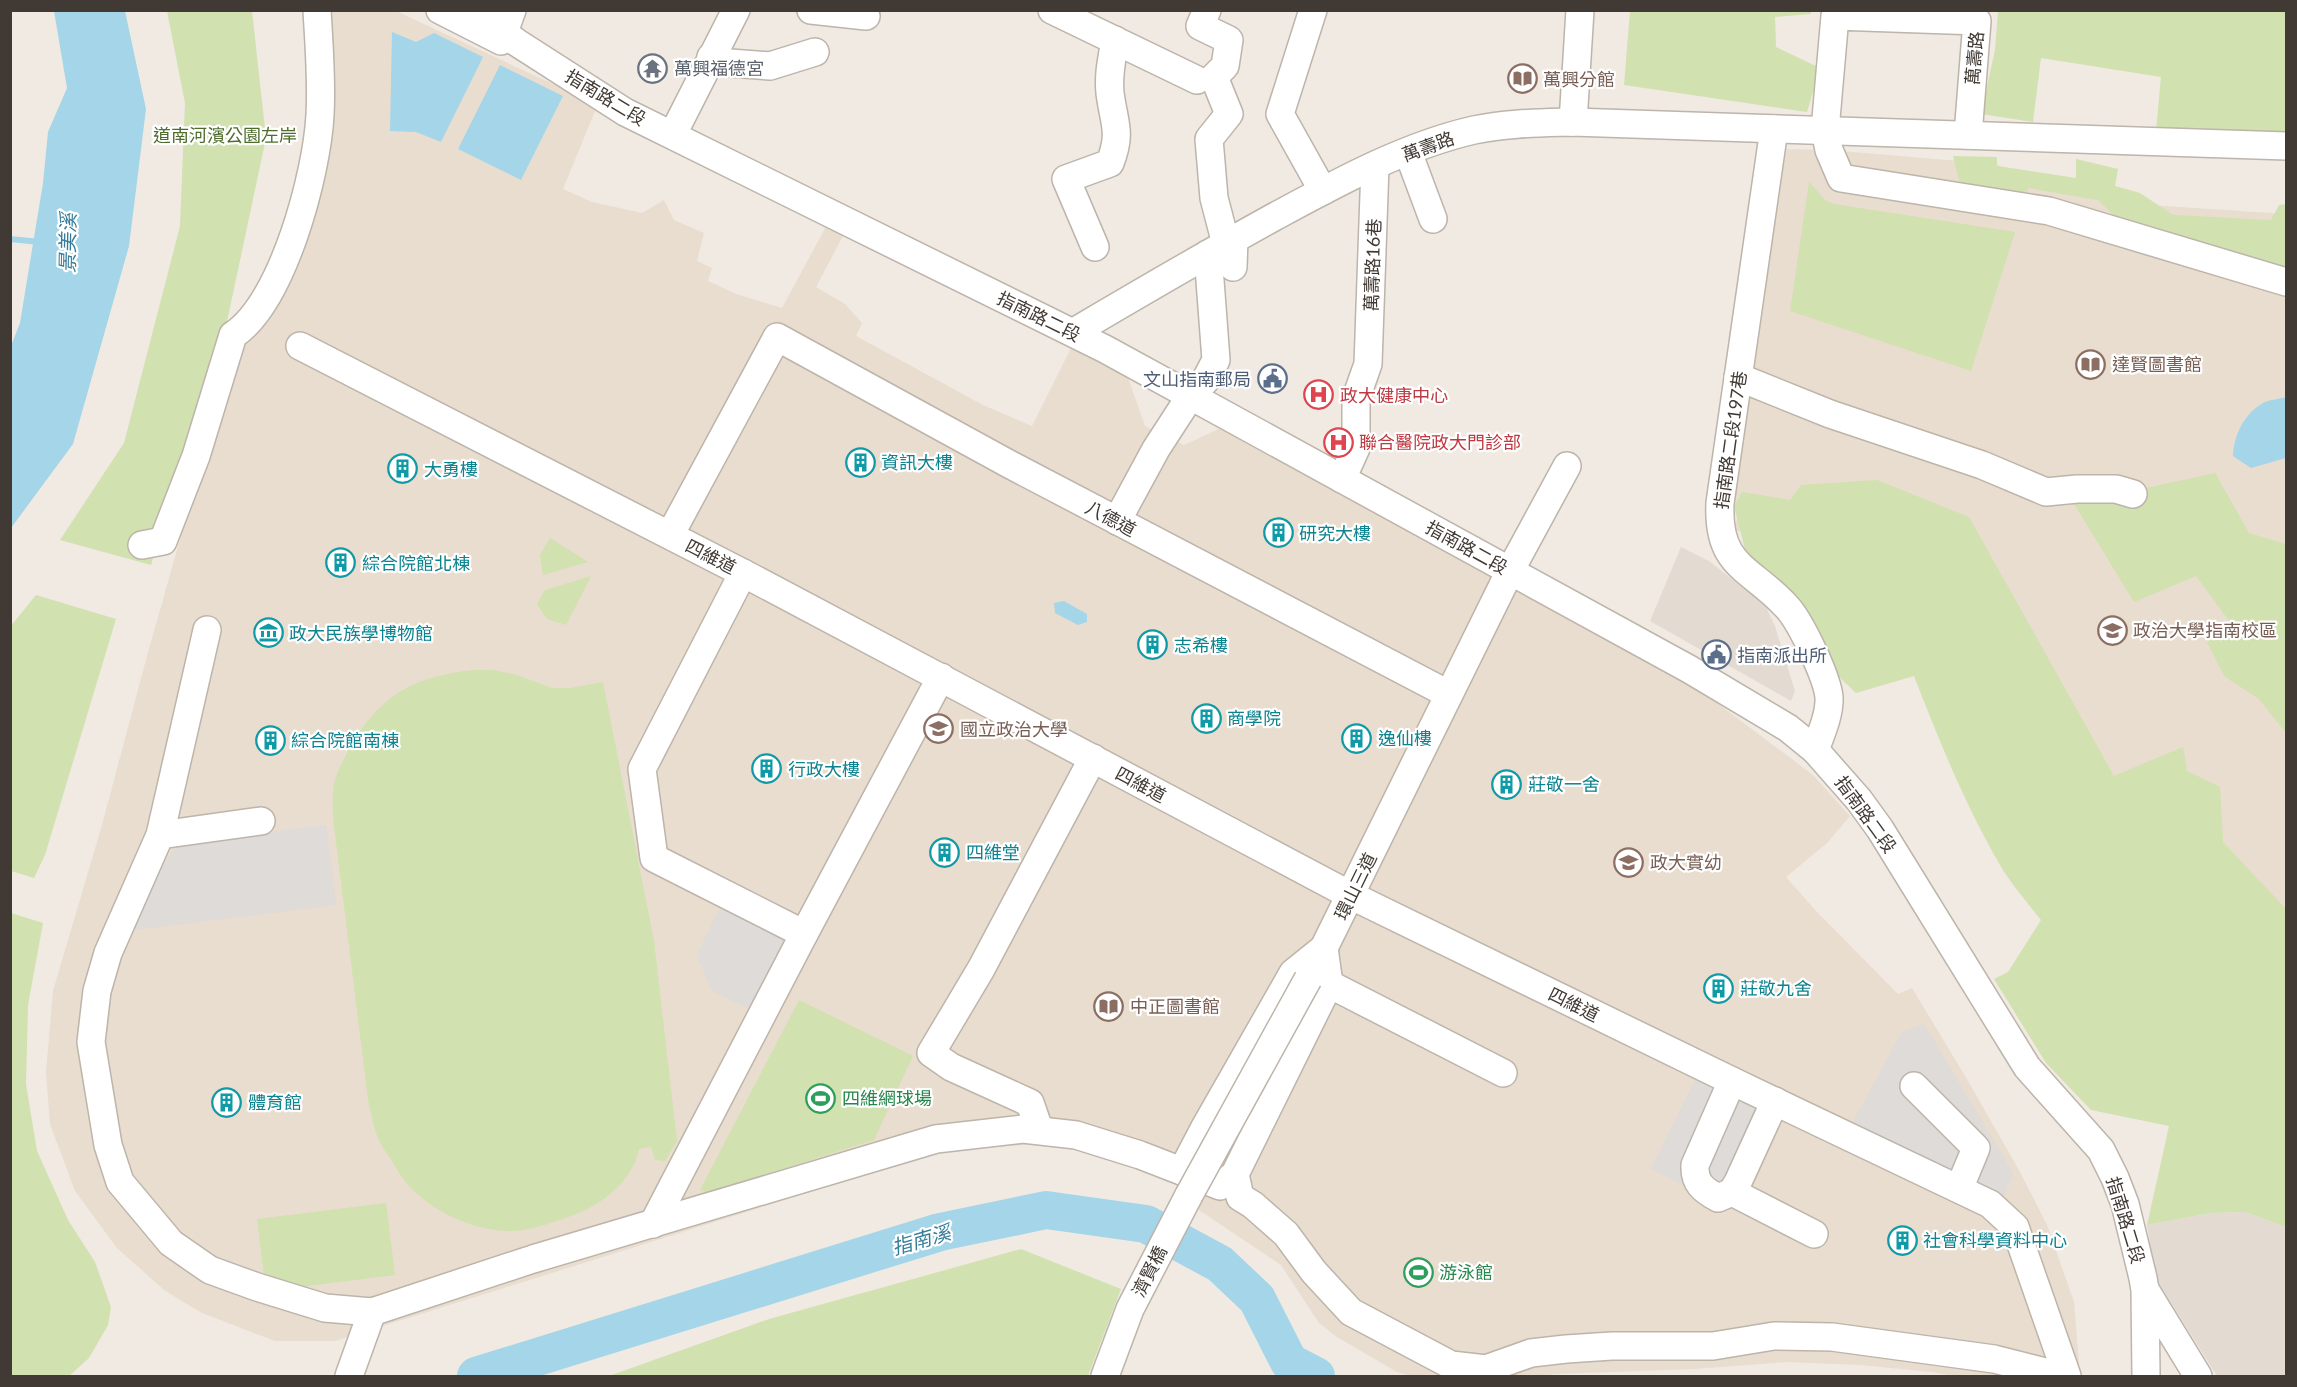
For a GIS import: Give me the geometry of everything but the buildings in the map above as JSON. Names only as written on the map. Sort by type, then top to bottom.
[{"type":"street","points":[[142,545],[163,541],[196,456],[233,335],[245,327],[258,309],[292,241],[314,160],[320,117],[321,68],[317,10]]},
{"type":"street","points":[[440,10],[501,41],[508,22]]},
{"type":"street","name":"指南路二段","points":[[472,10],[508,22],[625,112],[1074,332],[1752,705],[1815,750],[1880,829],[2027,1067],[2101,1150],[2125,1204],[2145,1290],[2146,1377]]},
{"type":"street","points":[[672,134],[736,10]]},
{"type":"street","points":[[811,10],[866,16]]},
{"type":"street","points":[[1052,10],[1197,80]]},
{"type":"street","points":[[1313,10],[1280,114],[1323,190]]},
{"type":"street","points":[[1573,122],[1580,10]]},
{"type":"street","name":"萬壽路","points":[[1825,130],[1835,16],[1977,21],[1968,135]]},
{"type":"street","points":[[1117,521],[1156,448],[1191,395],[1205,381],[1216,360],[1225,251],[1214,198],[1209,139],[1229,114],[1214,77],[1225,66],[1229,40],[1204,18]]},
{"type":"street","points":[[1095,248],[1066,179],[1110,163],[1116,146],[1117,129],[1110,94],[1109,72],[1114,40]]},
{"type":"street","points":[[711,57],[730,63],[770,66],[815,52]]},
{"type":"street","name":"萬壽路","points":[[1074,332],[1225,251],[1323,190],[1408,152],[1475,129],[1523,123],[1573,122],[2286,146]]},
{"type":"street","name":"指南路二段197巷","points":[[1774,129],[1719,520],[1722,536],[1739,567],[1787,607],[1796,619],[1823,676],[1829,697],[1828,708],[1815,750]]},
{"type":"street","points":[[1825,130],[1829,150],[1841,178],[2049,211],[2286,282]]},
{"type":"street","points":[[1408,152],[1433,219]]},
{"type":"street","name":"萬壽路16巷","points":[[1342,479],[1356,448],[1356,398],[1368,364],[1376,166]]},
{"type":"street","name":"八德道","points":[[670,535],[777,337],[1009,464],[1448,694]]},
{"type":"street","name":"四維道","points":[[300,345],[743,573],[1350,895],[1732,1082],[1990,1204],[2015,1227],[2067,1377]]},
{"type":"street","points":[[1738,377],[1830,414],[1982,465],[2046,492],[2116,489],[2133,494]]},
{"type":"street","name":"環山三道","points":[[1185,1183],[1319,981],[1324,948],[1510,571],[1567,466]]},
{"type":"street","points":[[743,573],[642,769],[654,858],[804,934]]},
{"type":"street","points":[[207,630],[160,835],[108,953],[97,991],[91,1042],[108,1145],[120,1182],[171,1243],[210,1269],[257,1287],[325,1308],[372,1312],[533,1259],[936,1140],[1023,1129],[1076,1135],[1140,1155],[1185,1183],[1227,1180]]},
{"type":"street","points":[[653,1224],[941,677]]},
{"type":"street","points":[[1039,1130],[1030,1103],[951,1067],[931,1053],[981,969],[1093,759]]},
{"type":"street","points":[[160,835],[261,821]]},
{"type":"street","points":[[1185,1183],[1210,1119],[1293,973],[1324,948]]},
{"type":"street","points":[[1227,1180],[1319,981],[1503,1073]]},
{"type":"street","points":[[1732,1082],[1695,1165],[1694,1175],[1702,1189],[1718,1198],[1732,1192],[1775,1101]]},
{"type":"street","points":[[1914,1086],[1976,1148],[1959,1189]]},
{"type":"street","points":[[1227,1180],[1240,1197],[1253,1205],[1286,1234],[1314,1272],[1351,1312],[1451,1365],[1486,1369],[1531,1353],[1566,1349],[1612,1346],[1713,1346],[1774,1336],[1832,1336],[1994,1359],[2061,1377]]},
{"type":"street","name":"濟賢橋","points":[[1105,1377],[1130,1309],[1185,1183]]},
{"type":"street","points":[[1732,1192],[1814,1234]]},
{"type":"street","points":[[2145,1290],[2198,1377]]},
{"type":"street","points":[[349,1377],[372,1312]]},
{"type":"shaded area","name":"國立政治大學","points":[[306,11],[396,11],[597,106],[563,189],[592,202],[642,213],[664,200],[674,220],[704,233],[697,261],[712,268],[708,281],[736,294],[782,308],[828,223],[845,232],[816,287],[845,304],[862,323],[856,336],[983,405],[1032,426],[1071,348],[1128,378],[1145,426],[1184,445],[1223,427],[1689,682],[1813,775],[1850,816],[1827,843],[1786,877],[1816,911],[1898,994],[1912,988],[1968,1081],[2020,1172],[2047,1225],[2074,1302],[2080,1376],[1954,1376],[1860,1365],[1787,1362],[1546,1376],[1411,1376],[1397,1372],[1337,1337],[1319,1323],[1281,1265],[1196,1208],[1205,1191],[1088,1149],[1042,1144],[944,1150],[335,1341],[275,1341],[202,1313],[164,1290],[117,1248],[75,1191],[50,1124],[46,1072],[53,991],[102,825],[217,409],[286,231],[311,122]]},
{"type":"shaded area","name":"政治大學指南校區","points":[[1780,149],[1829,150],[1993,164],[2149,205],[2286,214],[2286,1090],[1964,685],[1751,533],[1733,530],[1740,511],[1729,500]]},
{"type":"shaded area","points":[[1681,547],[1709,561],[1765,605],[1775,626],[1795,691],[1791,701],[1650,621]]},
{"type":"shaded area","points":[[326,825],[336,905],[134,930],[145,889],[179,843]]},
{"type":"shaded area","points":[[721,905],[786,939],[751,1010],[712,991],[697,955]]},
{"type":"shaded area","points":[[1924,1024],[2013,1173],[2004,1197],[1853,1122],[1902,1032]]},
{"type":"shaded area","points":[[1697,1076],[1775,1114],[1728,1207],[1651,1169]]},
{"type":"shaded area","points":[[2245,1212],[2286,1227],[2286,1376],[2217,1376],[2155,1277],[2147,1225],[2211,1213]]},
{"type":"green space","name":"道南河濱公園左岸","points":[[167,11],[252,11],[266,138],[225,331],[151,565],[60,540],[124,443],[180,226],[185,103]]},
{"type":"green space","points":[[1630,11],[1811,11],[1811,14],[1775,17],[1776,47],[1820,68],[1807,112],[1624,85]]},
{"type":"green space","points":[[1998,11],[2286,11],[2286,138],[2156,131],[2161,77],[2041,58],[2033,122],[1981,114],[1995,50]]},
{"type":"green space","points":[[1953,156],[1997,157],[1997,166],[2076,178],[2076,159],[2118,169],[2115,186],[2140,193],[2173,215],[2271,220],[2279,205],[2286,204],[2286,267],[2114,216],[2098,200],[2028,188],[2026,198],[1960,184]]},
{"type":"green space","points":[[1809,182],[1825,200],[1834,204],[2015,232],[1971,371],[1790,311]]},
{"type":"green space","points":[[2215,473],[2249,533],[2286,544],[2286,733],[2259,699],[2224,676],[2207,642],[2230,622],[2196,576],[2134,602],[2070,497],[2119,494]]},
{"type":"green space","points":[[1877,480],[1969,517],[2114,776],[2183,747],[2187,771],[2220,787],[2223,842],[2286,909],[2286,1227],[2245,1212],[2211,1213],[2147,1225],[2169,1126],[2091,1110],[2046,1063],[1994,979],[2008,972],[2041,920],[2009,879],[1975,819],[1914,676],[1856,693],[1833,671],[1746,553],[1734,507],[1742,492],[1790,500],[1801,485]]},
{"type":"green space","points":[[550,538],[588,562],[543,575],[540,555]]},
{"type":"green space","points":[[591,576],[566,625],[547,619],[537,604],[545,590]]},
{"type":"green space","points":[[36,595],[116,619],[45,855],[34,878],[11,871],[10,627]]},
{"type":"green space","points":[[473,670],[493,670],[514,674],[552,688],[571,688],[603,682],[654,941],[677,1141],[665,1161],[655,1160],[651,1147],[639,1149],[630,1172],[623,1182],[594,1206],[550,1223],[514,1231],[487,1229],[435,1208],[407,1184],[378,1137],[368,1099],[333,815],[333,791],[338,772],[350,747],[374,714],[387,701],[417,683],[434,677]]},
{"type":"green space","points":[[11,913],[43,923],[28,1005],[26,1084],[37,1151],[68,1220],[95,1262],[111,1307],[108,1325],[89,1358],[69,1376],[11,1376]]},
{"type":"green space","name":"四維網球場","points":[[799,1000],[913,1056],[874,1140],[707,1193],[700,1190]]},
{"type":"green space","points":[[386,1203],[395,1275],[266,1291],[257,1219]]},
{"type":"green space","points":[[1021,1249],[1121,1289],[1088,1376],[609,1376],[769,1319]]},
{"type":"water","name":"景美溪","points":[[54,11],[125,11],[146,109],[129,246],[73,444],[11,528],[11,346],[20,323],[43,183],[48,132],[67,88]]},
{"type":"water","points":[[392,32],[416,42],[434,33],[483,57],[441,142],[416,132],[390,131]]},
{"type":"water","points":[[500,65],[563,96],[521,180],[458,149]]},
{"type":"water","points":[[2286,397],[2286,458],[2251,468],[2233,456],[2235,440],[2250,413],[2263,403]]},
{"type":"water","points":[[1064,601],[1087,614],[1087,622],[1078,625],[1055,613],[1054,603]]},
{"type":"waterway","points":[[10,239],[40,242]]},
{"type":"waterway","name":"指南溪","points":[[476,1376],[940,1232],[1046,1210],[1146,1224],[1220,1264],[1257,1299],[1289,1362],[1316,1376]]},
{"type":"place","name":"萬興福德宮","points":[[653,68]]},
{"type":"place","name":"萬興分館","points":[[1522,79]]},
{"type":"place","name":"達賢圖書館","points":[[2091,364]]},
{"type":"place","name":"文山指南郵局","points":[[1272,379]]},
{"type":"place","name":"政大健康中心","points":[[1319,395]]},
{"type":"place","name":"聯合醫院政大門診部","points":[[1338,442]]},
{"type":"place","name":"資訊大樓","points":[[860,462]]},
{"type":"place","name":"大勇樓","points":[[403,469]]},
{"type":"place","name":"研究大樓","points":[[1278,533]]},
{"type":"place","name":"綜合院館北棟","points":[[341,563]]},
{"type":"place","name":"政治大學指南校區","points":[[2112,630]]},
{"type":"place","name":"政大民族學博物館","points":[[268,633]]},
{"type":"place","name":"志希樓","points":[[1153,645]]},
{"type":"place","name":"指南派出所","points":[[1716,655]]},
{"type":"place","name":"商學院","points":[[1206,718]]},
{"type":"place","name":"國立政治大學","points":[[939,729]]},
{"type":"place","name":"逸仙樓","points":[[1357,738]]},
{"type":"place","name":"綜合院館南棟","points":[[270,740]]},
{"type":"place","name":"行政大樓","points":[[767,769]]},
{"type":"place","name":"莊敬一舍","points":[[1507,784]]},
{"type":"place","name":"四維堂","points":[[945,852]]},
{"type":"place","name":"政大實幼","points":[[1629,862]]},
{"type":"place","name":"莊敬九舍","points":[[1719,988]]},
{"type":"place","name":"中正圖書館","points":[[1109,1006]]},
{"type":"place","name":"四維網球場","points":[[821,1098]]},
{"type":"place","name":"體育館","points":[[227,1102]]},
{"type":"place","name":"社會科學資料中心","points":[[1902,1240]]},
{"type":"place","name":"游泳館","points":[[1418,1272]]}]
